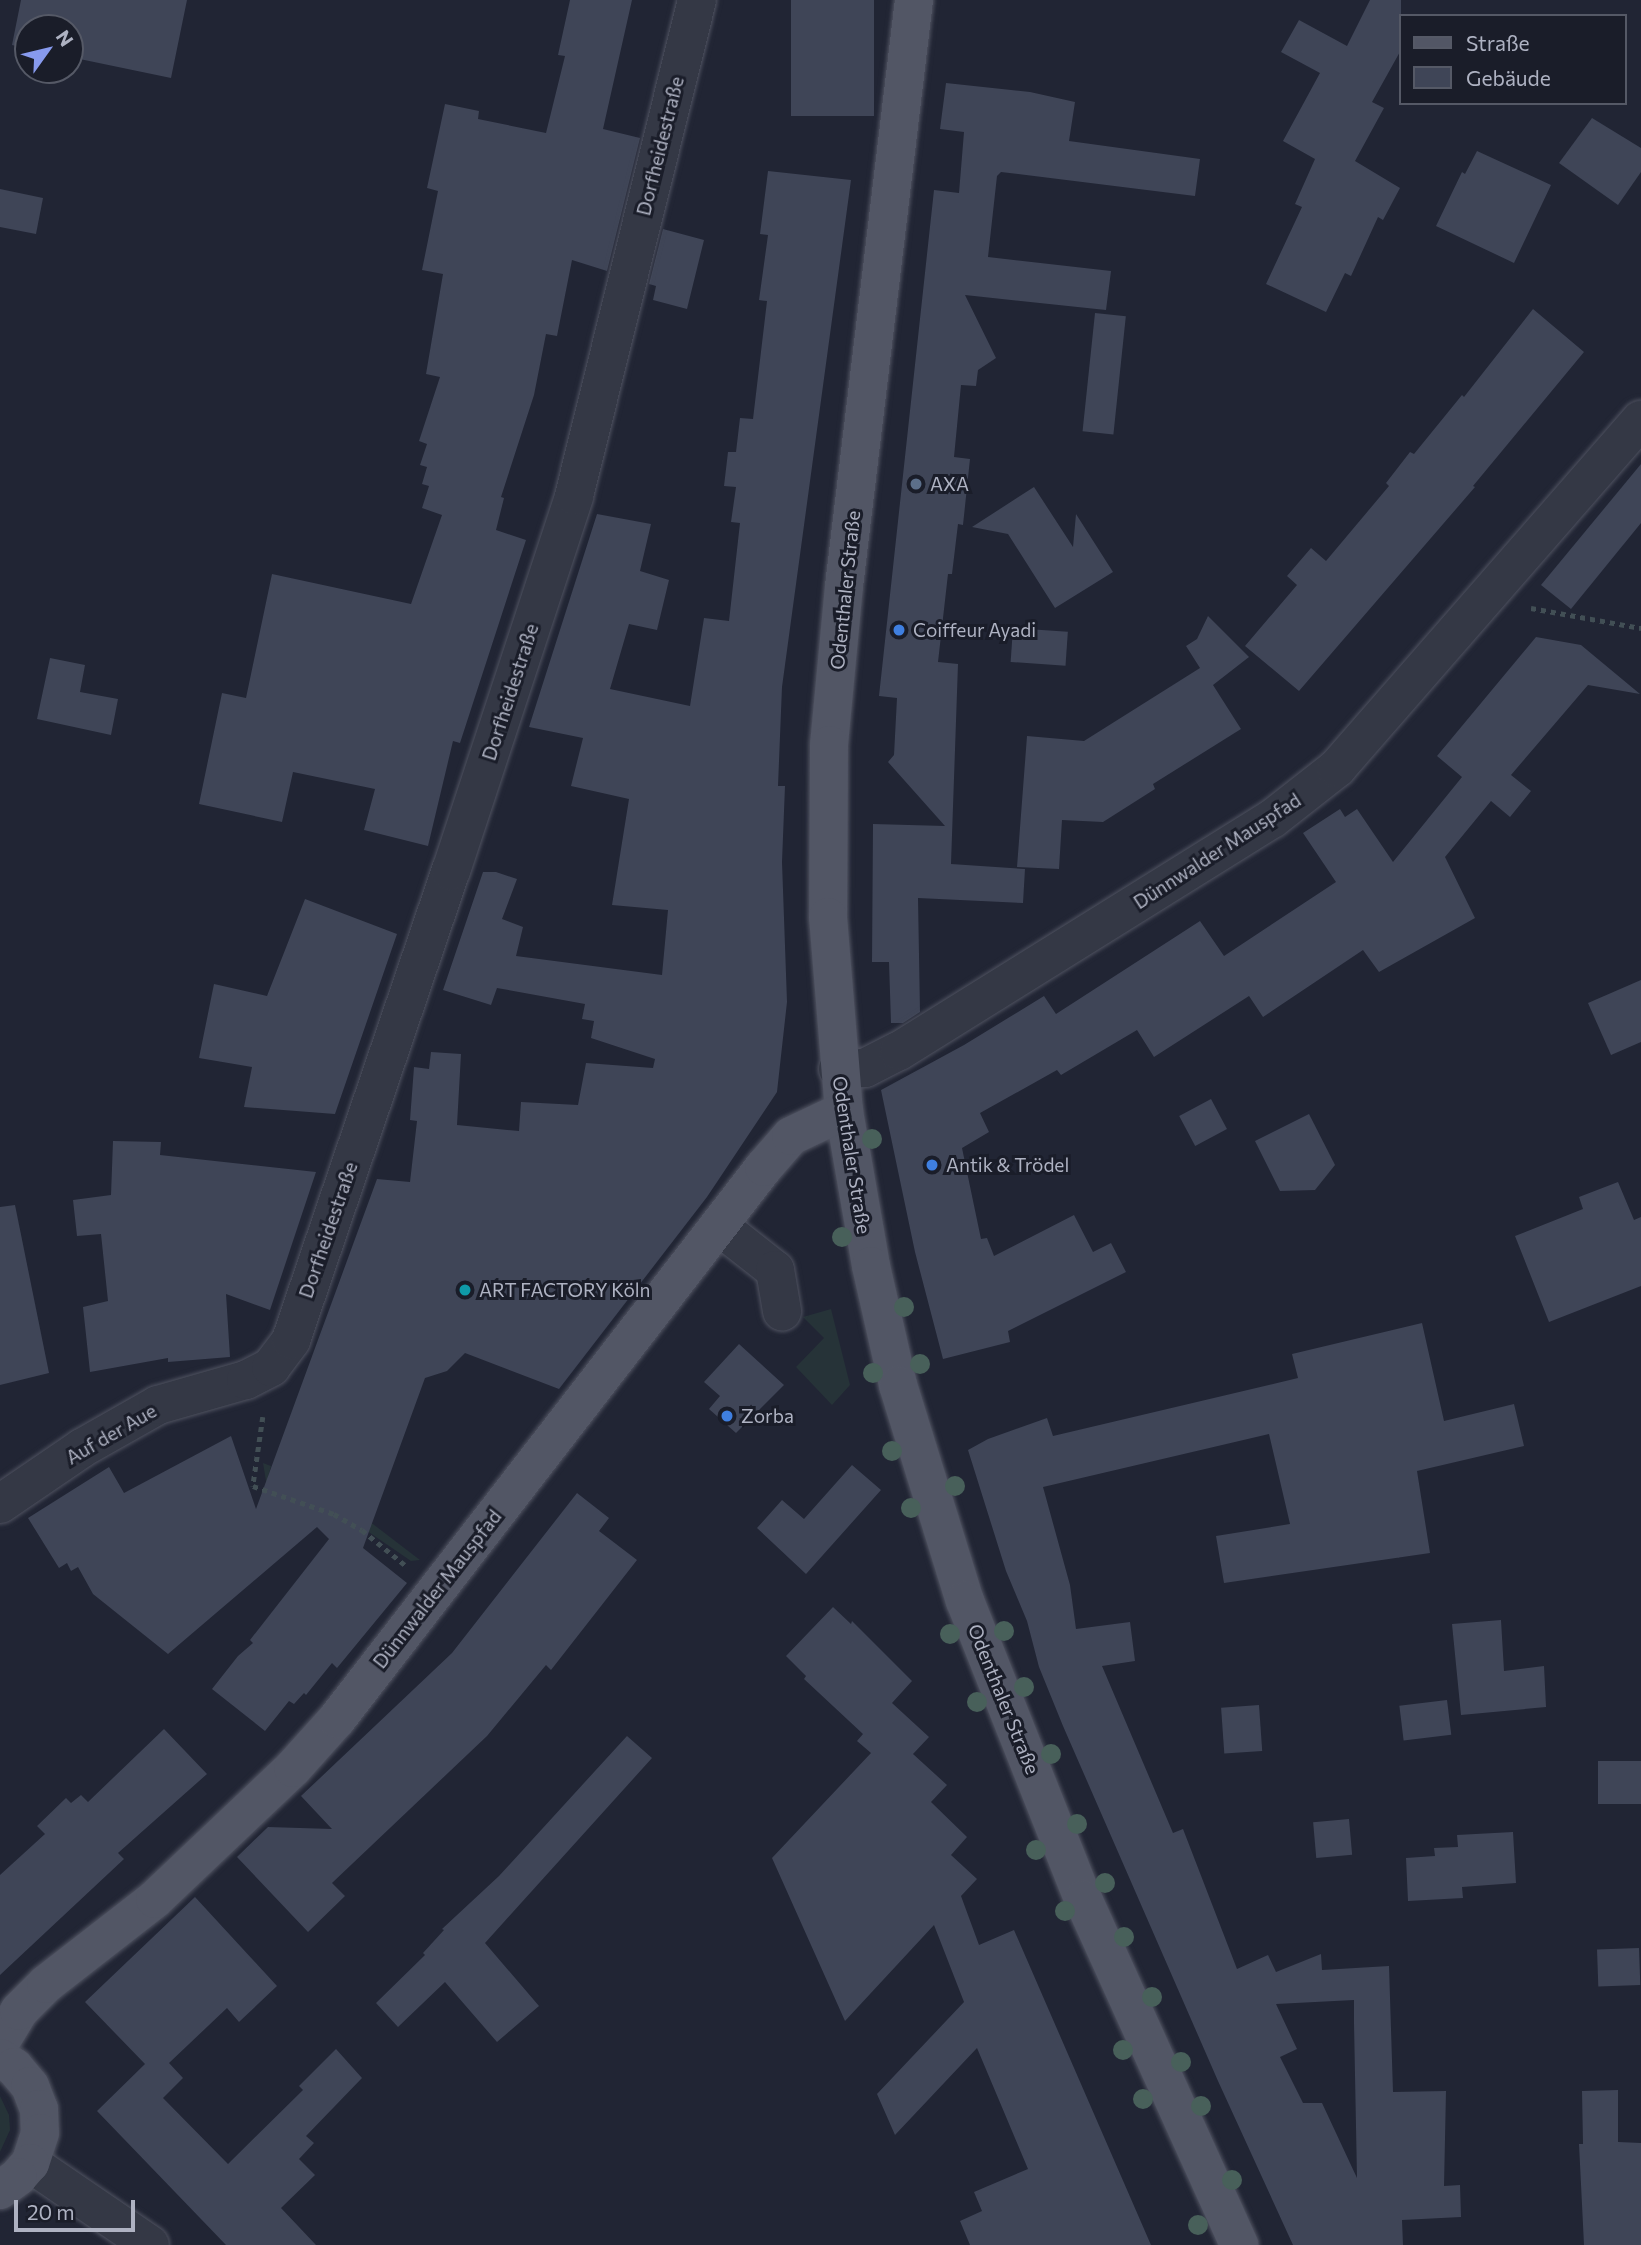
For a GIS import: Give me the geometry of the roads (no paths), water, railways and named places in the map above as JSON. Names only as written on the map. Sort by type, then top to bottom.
[{"type":"main road","name":"Odenthaler Straße","points":[[914,0],[844,586],[829,745],[828,917],[838,1069],[844,1111],[871,1266],[898,1385],[965,1601],[1083,1899],[1238,2245]]},
{"type":"main road","name":"Dünnwalder Mauspfad","points":[[0,2043],[19,2011],[46,1984],[155,1899],[293,1768],[337,1719],[791,1136],[844,1111]]},
{"type":"main road","points":[[0,2058],[14,2067],[30,2086],[39,2109],[40,2133],[30,2162],[18,2177],[0,2190]]},
{"type":"street","name":"Dorfheidestraße","points":[[271,1367],[291,1340],[451,871],[574,496],[697,0]]},
{"type":"street","name":"Dünnwalder Mauspfad","points":[[838,1069],[866,1068],[899,1051],[1272,819],[1337,768],[1641,420]]},
{"type":"street","points":[[719,1226],[775,1270],[782,1311]]},
{"type":"street","name":"Auf der Aue","points":[[0,1504],[82,1448],[158,1405],[246,1381],[271,1367]]},
{"type":"street","points":[[30,2162],[150,2245]]},
{"type":"place","name":"AXA","points":[[916,484]]},
{"type":"place","name":"Coiffeur Ayadi","points":[[899,630]]},
{"type":"place","name":"Antik & Trödel","points":[[932,1165]]},
{"type":"place","name":"ART FACTORY Köln","points":[[465,1290]]},
{"type":"place","name":"Zorba","points":[[727,1416]]}]
